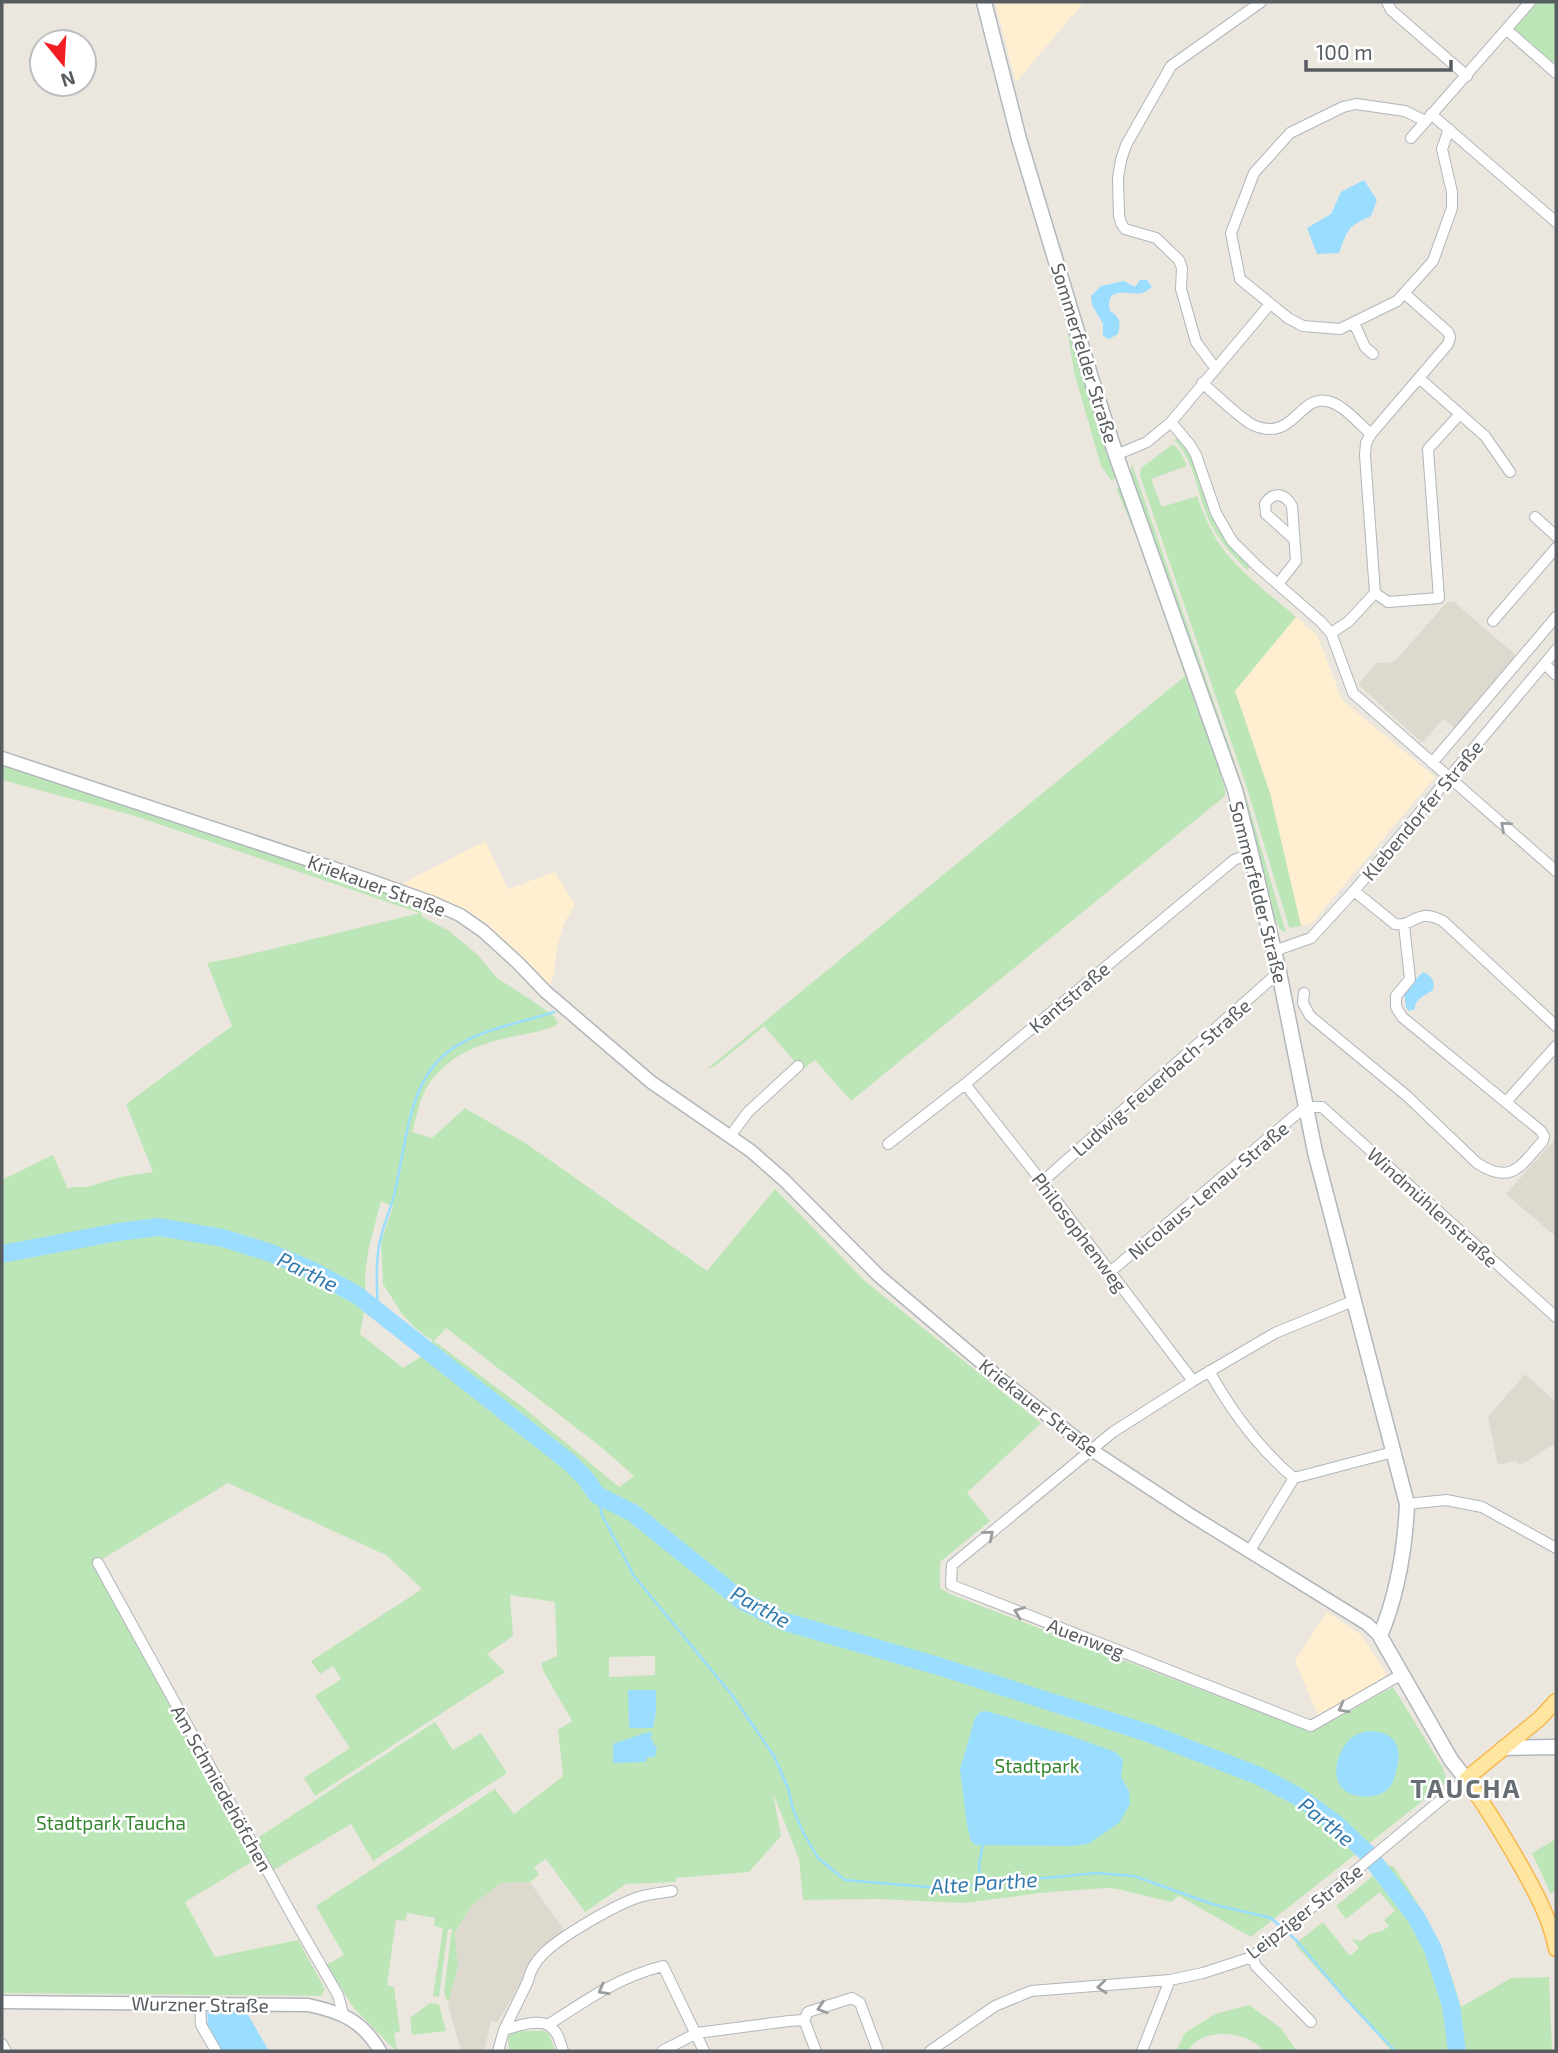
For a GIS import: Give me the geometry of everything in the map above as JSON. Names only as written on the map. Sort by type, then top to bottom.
[{"type":"main road","name":"Sommerfelder Straße","points":[[984,2],[1019,139],[1116,455],[1235,790],[1251,853],[1279,972],[1305,1107],[1406,1504],[1402,1558],[1393,1599],[1380,1636]]},
{"type":"main road","points":[[1380,1636],[1451,1760],[1484,1804],[1533,1886],[1550,1924],[1556,1950]]},
{"type":"main road","name":"Leipziger Straße","points":[[1466,1779],[1554,1707]]},
{"type":"main road","points":[[1503,1748],[1556,1747]]},
{"type":"street","points":[[1216,369],[1196,342],[1181,289],[1182,268],[1179,260],[1156,238],[1125,229],[1121,223],[1119,169],[1126,145],[1171,66],[1261,2]]},
{"type":"street","points":[[1387,2],[1391,10],[1467,76]]},
{"type":"street","points":[[1411,138],[1530,2]]},
{"type":"street","points":[[1507,30],[1556,73]]},
{"type":"street","points":[[1448,129],[1442,149],[1452,192],[1452,208],[1436,255],[1392,305],[1340,328],[1303,326],[1288,318],[1240,279],[1231,233],[1250,182],[1270,154],[1290,133],[1348,105],[1405,111],[1428,118],[1448,129],[1556,222]]},
{"type":"street","points":[[1375,593],[1366,443],[1370,434],[1448,344],[1450,337],[1448,332],[1404,293]]},
{"type":"street","points":[[1116,455],[1147,442],[1171,422],[1270,304]]},
{"type":"street","points":[[1354,323],[1365,347],[1373,354]]},
{"type":"street","points":[[1419,378],[1485,436],[1510,472]]},
{"type":"street","points":[[1202,383],[1254,425],[1282,427],[1295,419],[1308,405],[1328,401],[1342,409],[1370,434]]},
{"type":"street","points":[[1375,593],[1388,602],[1439,598],[1428,449],[1460,414]]},
{"type":"street","points":[[1171,422],[1196,455],[1224,530],[1245,555],[1331,633],[1353,693],[1556,872]]},
{"type":"street","points":[[1535,517],[1556,536]]},
{"type":"street","points":[[1278,584],[1297,561],[1294,539]]},
{"type":"street","points":[[1493,621],[1556,548]]},
{"type":"street","points":[[1331,633],[1348,622],[1375,593]]},
{"type":"street","name":"Klebendorfer Straße","points":[[1432,763],[1556,617]]},
{"type":"street","name":"Klebendorfer Straße","points":[[1274,951],[1311,938],[1354,891],[1556,650]]},
{"type":"street","points":[[1545,664],[1556,674]]},
{"type":"street","name":"Kriekauer Straße","points":[[2,758],[351,874],[460,915],[483,931],[546,992],[651,1082],[731,1135],[784,1180],[879,1276],[1003,1381],[1090,1449],[1367,1625],[1380,1636]]},
{"type":"street","name":"Kantstraße","points":[[888,1144],[965,1084],[1234,860],[1251,853]]},
{"type":"street","points":[[1354,891],[1392,923],[1404,925],[1421,916],[1443,920],[1556,1026]]},
{"type":"street","points":[[1304,993],[1304,1006],[1311,1018],[1407,1096],[1477,1163],[1494,1172],[1506,1173],[1521,1167],[1544,1140],[1541,1130],[1398,1012],[1396,996],[1410,979],[1404,925]]},
{"type":"street","name":"Ludwig-Feuerbach-Straße","points":[[1042,1182],[1279,972]]},
{"type":"street","points":[[1506,1102],[1556,1046]]},
{"type":"street","points":[[731,1135],[747,1112],[798,1066]]},
{"type":"street","name":"Philosophenweg","points":[[965,1084],[1193,1381]]},
{"type":"street","name":"Nicolaus-Lenau-Straße","points":[[1110,1272],[1305,1107]]},
{"type":"street","name":"Windmühlenstraße","points":[[1305,1107],[1322,1107],[1556,1317]]},
{"type":"street","points":[[1090,1449],[1209,1371],[1275,1334],[1353,1301]]},
{"type":"street","points":[[1209,1371],[1253,1438],[1294,1478]]},
{"type":"street","name":"Auenweg","points":[[1090,1449],[952,1565],[950,1585],[1311,1726],[1402,1674]]},
{"type":"street","points":[[1249,1552],[1294,1478],[1393,1452]]},
{"type":"street","points":[[1406,1504],[1446,1500],[1482,1507],[1556,1548]]},
{"type":"street","name":"Am Schmiedehöfchen","points":[[98,1563],[338,1994],[343,2014]]},
{"type":"street","name":"Leipziger Straße","points":[[930,2051],[995,2006],[1031,1991],[1170,1980],[1203,1973],[1252,1957],[1466,1779]]},
{"type":"street","points":[[499,2051],[504,2030],[528,1981],[529,1973],[544,1952],[617,1907],[636,1898],[672,1891]]},
{"type":"street","points":[[1252,1957],[1256,1966],[1311,2022]]},
{"type":"street","points":[[504,2030],[523,2024],[548,2025],[630,1975],[663,1966],[704,2051]]},
{"type":"street","points":[[1142,2051],[1170,1980]]},
{"type":"street","points":[[817,2051],[804,2020],[808,2012],[852,1998],[860,2003],[878,2051]]},
{"type":"street","name":"Wurzner Straße","points":[[2,2002],[307,2005],[343,2014],[369,2034],[380,2051]]},
{"type":"street","points":[[200,2004],[201,2025],[216,2051]]},
{"type":"street","points":[[662,2051],[697,2033],[804,2020]]},
{"type":"street","points":[[548,2025],[554,2030],[564,2051]]},
{"type":"street","points":[[2,2044],[6,2051]]},
{"type":"shaded area","points":[[995,2],[1084,2],[1016,82]]},
{"type":"shaded area","points":[[1447,602],[1454,602],[1517,656],[1455,728],[1443,719],[1422,743],[1359,685],[1376,663],[1397,659]]},
{"type":"shaded area","points":[[1296,617],[1317,635],[1342,700],[1435,777],[1312,923],[1301,926],[1270,793],[1235,691]]},
{"type":"shaded area","points":[[485,841],[508,889],[555,872],[575,905],[565,921],[557,947],[549,990],[517,954],[478,920],[398,886]]},
{"type":"shaded area","points":[[1556,1138],[1556,1237],[1506,1194]]},
{"type":"shaded area","points":[[1525,1374],[1556,1402],[1556,1449],[1552,1445],[1521,1465],[1515,1461],[1498,1465],[1488,1417]]},
{"type":"shaded area","points":[[1327,1612],[1361,1635],[1386,1673],[1385,1678],[1318,1715],[1295,1661]]},
{"type":"shaded area","points":[[530,1882],[566,1933],[537,1957],[503,2014],[497,2022],[491,2021],[484,2051],[461,2051],[448,2005],[458,1967],[455,1934],[471,1906],[501,1883]]},
{"type":"green space","points":[[976,2],[979,2],[1116,477],[1112,481],[1101,466],[1074,372],[1065,315],[1012,142]]},
{"type":"green space","points":[[1538,2],[1556,2],[1556,65],[1514,29]]},
{"type":"green space","points":[[1179,438],[1189,454],[1217,524],[1250,567],[1247,570],[1224,545],[1211,524],[1191,466],[1174,440]]},
{"type":"green space","points":[[1173,444],[1180,451],[1187,466],[1151,479],[1162,507],[1197,496],[1213,533],[1228,555],[1296,617],[1235,691],[1270,793],[1301,926],[1289,927],[1246,785],[1140,476],[1141,468]]},
{"type":"green space","points":[[1132,464],[1243,786],[1286,933],[1280,929],[1273,915],[1238,787],[1130,473]]},
{"type":"green space","points":[[1120,487],[1135,519],[1209,733],[1225,796],[851,1101],[815,1060],[802,1070],[764,1026],[715,1066],[707,1069],[1185,676],[1139,543],[1116,488]]},
{"type":"green space","points":[[2,763],[427,905],[421,913],[423,917],[449,931],[478,955],[497,978],[555,1017],[558,1024],[542,1031],[485,1044],[448,1063],[438,1072],[423,1095],[412,1132],[432,1138],[465,1108],[527,1144],[707,1271],[775,1189],[865,1281],[1041,1423],[967,1493],[990,1521],[940,1562],[940,1588],[1311,1732],[1393,1687],[1443,1768],[1446,1778],[1444,1784],[1251,1937],[1179,1896],[1171,1902],[1106,1888],[965,1903],[878,1899],[803,1900],[799,1859],[773,1793],[781,1836],[749,1872],[676,1878],[676,1882],[626,1884],[585,1912],[546,1859],[534,1867],[539,1875],[530,1882],[501,1883],[471,1906],[455,1933],[458,1967],[447,2001],[444,1991],[452,1929],[448,1929],[439,1997],[433,1996],[443,1928],[434,1926],[435,1918],[407,1913],[405,1921],[396,1920],[387,1985],[394,1987],[400,2032],[394,2033],[396,2051],[354,2008],[326,1965],[344,1955],[316,1906],[495,1789],[514,1814],[563,1776],[558,1730],[572,1721],[541,1663],[557,1656],[555,1602],[510,1595],[513,1636],[487,1654],[505,1672],[315,1796],[304,1778],[350,1748],[315,1696],[341,1679],[333,1666],[320,1674],[311,1661],[422,1589],[386,1555],[228,1483],[94,1564],[255,1860],[185,1902],[215,1957],[298,1940],[325,1989],[321,1996],[2,1993],[2,1180],[53,1155],[68,1189],[153,1172],[126,1104],[232,1026],[207,963],[420,913],[135,816],[2,780]],"holes":[[[381,1201],[393,1207],[381,1241],[383,1284],[402,1314],[416,1329],[433,1341],[419,1358],[403,1368],[360,1334],[366,1301],[365,1275],[369,1247]],[[446,1328],[601,1447],[634,1476],[619,1487],[524,1408],[434,1341]],[[655,1656],[655,1675],[609,1677],[609,1657]]]},
{"type":"green space","points":[[435,1722],[453,1750],[481,1733],[507,1773],[373,1861],[351,1824],[272,1871],[256,1839]]},
{"type":"green space","points":[[1556,1839],[1556,1891],[1551,1894],[1532,1853]]},
{"type":"green space","points":[[1386,1865],[1393,1866],[1425,1917],[1441,1950],[1461,2007],[1511,1978],[1549,1977],[1552,2051],[1392,2051],[1301,1951],[1295,1944],[1323,1922],[1350,1956],[1359,1948],[1352,1939],[1361,1941],[1389,1926],[1384,1920],[1395,1911],[1380,1892],[1346,1919],[1336,1906]]},
{"type":"green space","points":[[430,2003],[439,2004],[446,2031],[412,2035],[410,2018]]},
{"type":"green space","points":[[1249,2005],[1281,2028],[1297,2051],[1264,2051],[1247,2039],[1225,2034],[1204,2038],[1188,2051],[1176,2051],[1185,2033],[1215,2014]]},
{"type":"green space","points":[[514,2031],[544,2031],[549,2034],[555,2051],[511,2051],[508,2037]]},
{"type":"water","points":[[1364,180],[1377,200],[1371,216],[1349,230],[1339,253],[1317,254],[1307,228],[1331,214],[1341,192]]},
{"type":"water","points":[[1140,280],[1147,280],[1152,287],[1142,293],[1119,293],[1111,297],[1110,311],[1118,318],[1119,330],[1118,334],[1109,339],[1103,336],[1103,324],[1092,305],[1091,296],[1101,286],[1124,281],[1135,287]]},
{"type":"water","points":[[1423,972],[1432,979],[1433,990],[1419,1000],[1415,1009],[1409,1011],[1406,1008],[1404,991]]},
{"type":"water","points":[[628,1690],[656,1690],[653,1728],[629,1728]]},
{"type":"water","points":[[986,1711],[1115,1752],[1123,1760],[1121,1777],[1129,1791],[1130,1804],[1119,1823],[1088,1844],[1072,1846],[976,1845],[971,1841],[960,1769],[975,1718],[980,1712]]},
{"type":"water","points":[[1367,1731],[1383,1733],[1394,1740],[1398,1759],[1389,1788],[1376,1796],[1365,1797],[1354,1795],[1342,1788],[1336,1772],[1344,1746],[1356,1735]]},
{"type":"water","points":[[652,1732],[651,1740],[654,1741],[653,1745],[657,1746],[655,1757],[647,1757],[646,1762],[613,1763],[613,1744]]},
{"type":"water","points":[[246,2011],[269,2051],[220,2051],[205,2023],[208,2022],[207,2012]]},
{"type":"waterway","points":[[378,1311],[378,1250],[394,1195],[409,1120],[431,1069],[444,1055],[468,1039],[554,1012]]},
{"type":"waterway","name":"Parthe","points":[[2,1254],[159,1227],[223,1238],[271,1253],[313,1271],[357,1295],[569,1462],[597,1495],[633,1513],[741,1600],[782,1621],[938,1666],[1148,1733],[1259,1776],[1299,1797],[1335,1823],[1368,1854],[1416,1917],[1433,1949],[1451,2006],[1457,2051]]},
{"type":"waterway","name":"Alte Parthe","points":[[597,1495],[602,1515],[634,1576],[732,1695],[774,1756],[788,1788],[793,1809],[818,1858],[845,1880],[941,1888],[1097,1873],[1134,1876],[1212,1904],[1271,1918],[1297,1941],[1344,1997],[1395,2051]]},
{"type":"waterway","points":[[981,1885],[979,1864],[983,1844]]},
{"type":"district","name":"TAUCHA","points":[[1466,1787]]},
{"type":"park label","name":"Stadtpark","points":[[1037,1765]]},
{"type":"park label","name":"Stadtpark Taucha","points":[[111,1822]]}]
